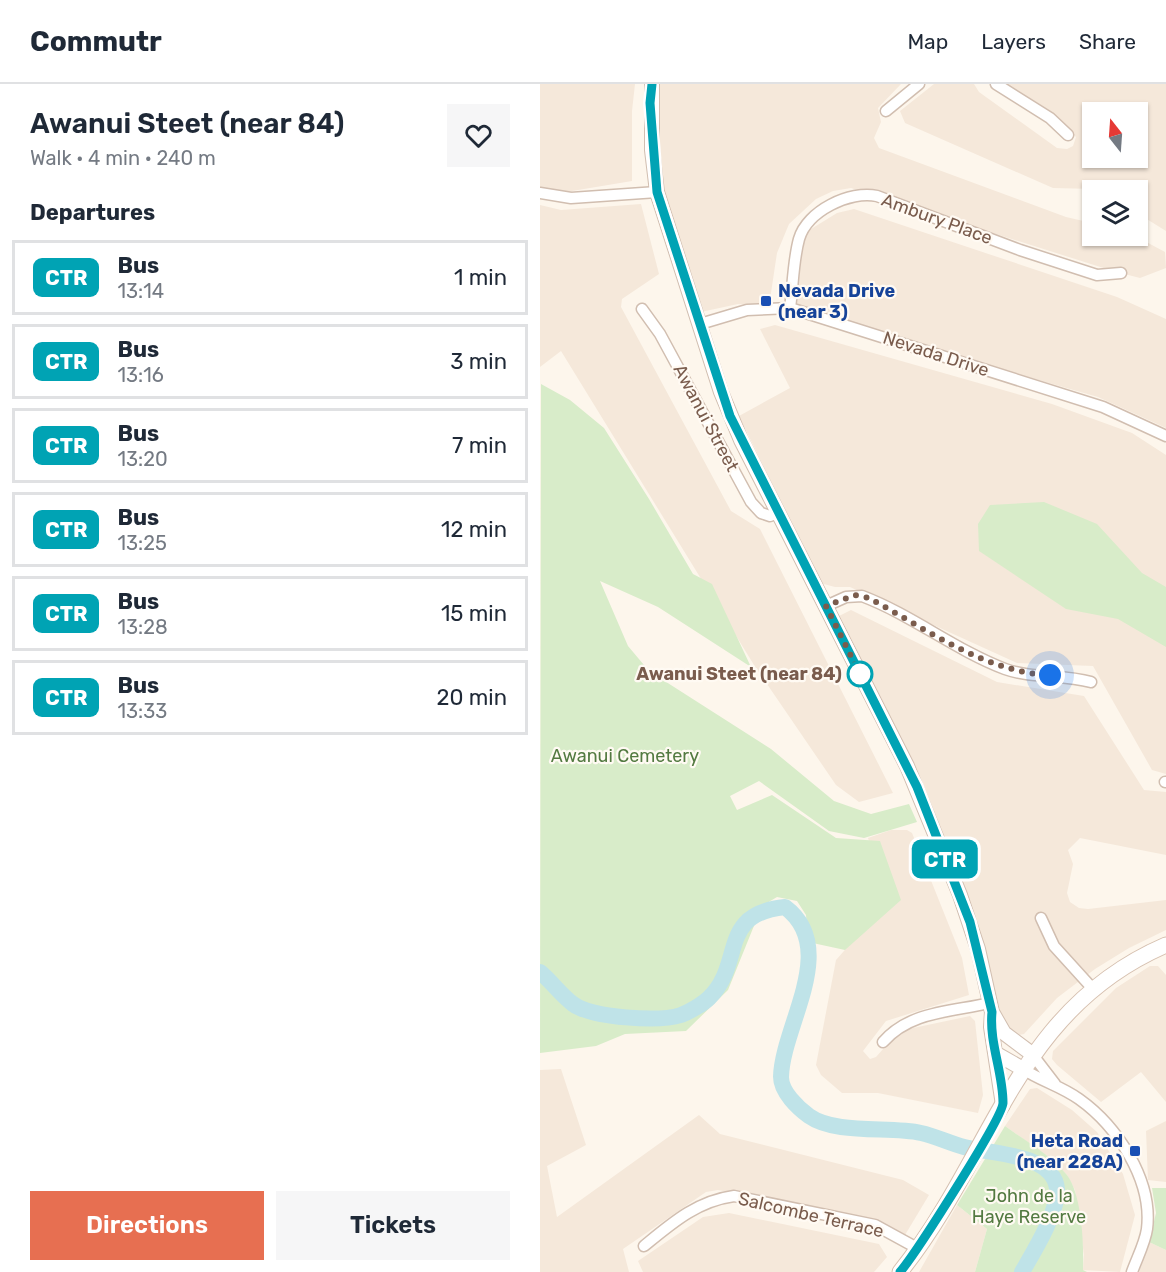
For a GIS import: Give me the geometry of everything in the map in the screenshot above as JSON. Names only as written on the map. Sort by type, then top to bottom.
[{"type":"main road","points":[[900,1272],[918,1248],[967,1168],[1032,1054],[1056,1024],[1093,989],[1120,970],[1165,949]]},
{"type":"street","name":"Awanui Street","points":[[652,84],[650,103],[657,192],[730,416],[917,787],[970,922],[991,1007],[991,1027],[1003,1105]]},
{"type":"street","points":[[886,111],[919,84]]},
{"type":"street","points":[[996,84],[1050,118],[1068,135]]},
{"type":"street","points":[[540,193],[571,198],[657,192]]},
{"type":"street","name":"Ambury Place","points":[[790,308],[799,239],[804,227],[839,200],[852,195],[877,196],[1020,250],[1097,275],[1121,273]]},
{"type":"street","name":"Nevada Drive","points":[[700,324],[747,310],[790,308],[1103,407],[1166,436]]},
{"type":"street","name":"Awanui Street","points":[[642,309],[660,334],[751,502],[761,513],[770,516],[778,513]]},
{"type":"street","points":[[826,606],[846,597],[862,596],[986,661],[1009,670],[1031,675],[1069,676],[1091,682]]},
{"type":"street","points":[[1041,918],[1054,946],[1093,989]]},
{"type":"street","name":"Awanui Street","points":[[991,1007],[1005,1033],[1032,1054]]},
{"type":"street","points":[[883,1042],[900,1025],[912,1019],[991,1007]]},
{"type":"street","points":[[995,1053],[1044,1082],[1055,1084]]},
{"type":"street","points":[[1032,1054],[1055,1084],[1095,1112],[1110,1129],[1132,1162],[1145,1195],[1147,1229],[1132,1272]]},
{"type":"street","name":"Salcombe Terrace","points":[[644,1246],[686,1213],[718,1198],[734,1196],[875,1225],[918,1248]]},
{"type":"shaded area","points":[[540,84],[635,84],[632,111],[632,181],[560,193],[540,191]]},
{"type":"shaded area","points":[[654,84],[901,84],[878,108],[881,122],[874,138],[879,148],[1066,217],[1082,221],[1082,246],[1148,246],[1148,243],[1165,252],[1166,268],[1140,278],[851,188],[833,191],[816,199],[789,224],[777,253],[769,306],[738,304],[701,312],[664,192],[652,99]]},
{"type":"shaded area","points":[[934,84],[974,84],[979,92],[1057,148],[1067,149],[1073,146],[1076,137],[1069,130],[1000,84],[1166,84],[1166,231],[1148,220],[1148,180],[1082,180],[1082,189],[1053,188],[905,123],[900,111]]},
{"type":"shaded area","points":[[641,204],[659,274],[622,299],[621,307],[731,511],[760,529],[893,793],[859,802],[836,785],[754,665],[561,351],[540,367],[540,205],[561,210]]},
{"type":"shaded area","points":[[854,209],[1117,297],[1166,319],[1166,428],[1098,397],[793,310],[803,234],[837,213]]},
{"type":"shaded area","points":[[775,325],[1052,404],[1132,433],[1166,455],[1166,774],[1152,770],[1093,666],[1017,663],[850,587],[835,587],[820,583],[739,416],[790,388],[760,329]]},
{"type":"shaded area","points":[[851,610],[997,682],[1084,696],[1144,790],[1166,792],[1166,855],[1080,838],[1068,850],[1073,864],[1067,893],[1070,902],[1079,908],[1088,909],[1166,900],[1166,930],[1129,948],[1095,969],[1057,998],[1024,1034],[1013,1036],[996,1011],[982,938],[927,802],[837,617]]},
{"type":"shaded area","points":[[891,830],[907,830],[912,833],[962,958],[969,995],[886,1021],[863,1051],[870,1059],[876,1057],[899,1031],[970,1016],[975,1021],[983,1095],[978,1113],[878,1093],[842,1093],[821,1075],[816,1065],[836,960],[888,901],[868,838]]},
{"type":"shaded area","points":[[1150,966],[1158,966],[1166,975],[1166,1102],[1141,1072],[1101,1102],[1057,1065],[1052,1059],[1053,1051],[1116,988]]},
{"type":"shaded area","points":[[561,1069],[586,1145],[547,1166],[557,1217],[699,1115],[720,1134],[903,1180],[929,1195],[905,1235],[873,1221],[718,1190],[706,1192],[623,1249],[629,1272],[540,1272],[540,1070]]},
{"type":"shaded area","points":[[1037,1088],[1072,1110],[1097,1132],[1123,1174],[1135,1215],[1120,1272],[1083,1270],[1084,1255],[1075,1190],[1067,1175],[1054,1161],[1005,1126],[1030,1089]]},
{"type":"shaded area","points":[[1166,1121],[1166,1182],[1148,1180],[1146,1131]]},
{"type":"shaded area","points":[[957,1205],[987,1229],[975,1272],[919,1272]]},
{"type":"shaded area","points":[[729,1213],[879,1244],[887,1257],[874,1272],[643,1272],[638,1261],[703,1217]]},
{"type":"shaded area","points":[[1149,1242],[1166,1250],[1166,1272],[1139,1272]]},
{"type":"green space","name":"Awanui Cemetery","points":[[541,384],[570,400],[604,428],[693,574],[712,584],[751,667],[658,607],[600,581],[628,646],[649,671],[771,749],[834,801],[871,814],[909,804],[917,822],[864,838],[829,831],[759,781],[730,796],[737,810],[772,795],[836,838],[880,841],[901,900],[845,950],[808,942],[806,915],[797,901],[777,897],[762,906],[728,990],[686,1031],[625,1034],[596,1046],[540,1053]]},
{"type":"green space","points":[[1044,502],[1097,524],[1142,573],[1166,587],[1166,647],[1118,619],[1066,609],[979,551],[978,524],[990,505]]},
{"type":"green space","name":"John de la Haye Reserve","points":[[1005,1126],[1038,1149],[1067,1175],[1079,1207],[1083,1270],[1087,1272],[975,1272],[987,1229],[957,1205]]},
{"type":"green space","points":[[1152,1188],[1166,1188],[1166,1250],[1149,1242],[1156,1213]]},
{"type":"waterway","points":[[540,972],[573,1004],[595,1013],[642,1018],[681,1015],[696,1008],[709,998],[720,984],[735,942],[750,919],[764,911],[785,907],[801,924],[808,944],[808,965],[804,988],[784,1057],[781,1077],[787,1094],[805,1113],[820,1122],[848,1128],[921,1133],[964,1147],[1019,1157],[1045,1168],[1053,1177],[1057,1189],[1054,1209],[1022,1272]]},
{"type":"bus line","name":"CTR","points":[[652,84],[650,103],[652,150],[657,192],[721,392],[741,440],[917,787],[970,922],[992,1012],[991,1027],[1003,1105],[960,1181],[918,1248],[900,1272]]},
{"type":"place","name":"Nevada Drive (near 3)","points":[[766,301]]},
{"type":"place","name":"Awanui Steet (near 84)","points":[[860,674]]},
{"type":"place","name":"Heta Road (near 228A)","points":[[1135,1151]]},
{"type":"route","points":[[860,674],[826,606],[855,595],[869,598],[986,661],[1031,675],[1050,675]]}]
